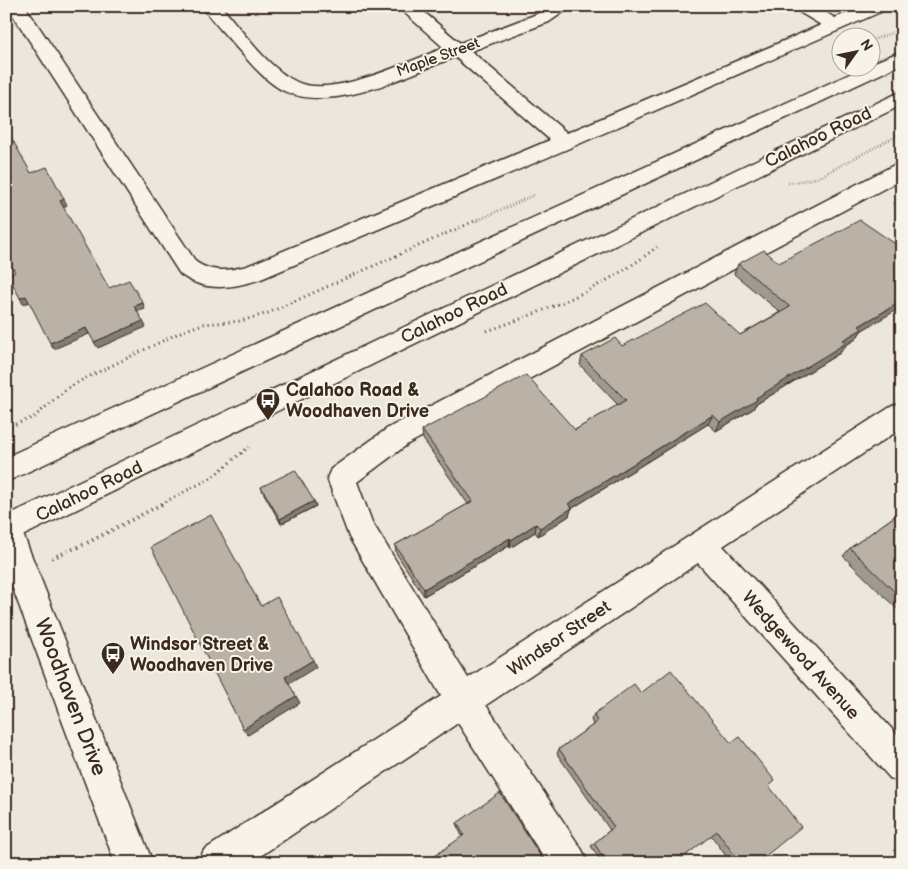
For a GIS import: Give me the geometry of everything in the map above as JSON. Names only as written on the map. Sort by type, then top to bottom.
[{"type":"main road","points":[[16,6],[188,268],[196,275],[212,280],[234,278],[253,273],[565,142],[878,6]]},
{"type":"main road","name":"Maple Street","points":[[211,6],[272,73],[289,86],[309,92],[334,91],[361,86],[544,18],[563,6]]},
{"type":"main road","points":[[406,6],[565,142]]},
{"type":"main road","points":[[802,6],[834,25]]},
{"type":"main road","name":"Calahoo Road","points":[[6,470],[902,57]]},
{"type":"main road","name":"Calahoo Road","points":[[6,530],[902,97]]},
{"type":"main road","points":[[569,863],[465,700],[439,663],[359,528],[341,478],[398,436],[902,170]]},
{"type":"main road","name":"Windsor Street","points":[[217,863],[701,544],[900,419]]},
{"type":"main road","name":"Woodhaven Drive","points":[[6,530],[134,863]]},
{"type":"main road","name":"Wedgewood Avenue","points":[[701,544],[902,766]]},
{"type":"path","points":[[880,38],[902,30]]},
{"type":"path","points":[[780,185],[817,178],[902,133]]},
{"type":"path","points":[[6,428],[34,417],[68,388],[84,379],[184,331],[203,324],[241,321],[268,313],[542,191]]},
{"type":"path","points":[[479,334],[552,309],[639,263],[659,246]]},
{"type":"path","points":[[87,543],[211,478],[251,445]]},
{"type":"building","points":[[11,137],[31,173],[47,167],[64,199],[60,201],[109,288],[129,280],[143,303],[134,306],[143,321],[94,342],[86,328],[50,343],[26,296],[20,298],[8,275],[15,272],[6,254],[6,139]]},
{"type":"building","points":[[860,220],[900,247],[902,246],[902,301],[859,326],[862,329],[843,340],[846,343],[756,398],[757,400],[720,422],[713,415],[568,504],[572,508],[540,528],[536,524],[424,589],[395,545],[473,501],[422,430],[526,375],[575,430],[626,400],[582,356],[615,338],[622,346],[705,303],[740,335],[790,307],[738,264],[764,250],[779,263]]},
{"type":"building","points":[[295,470],[314,501],[280,519],[261,487]]},
{"type":"building","points":[[902,511],[902,599],[850,548]]},
{"type":"building","points":[[211,515],[261,606],[277,597],[313,660],[285,677],[296,696],[243,729],[151,547]]},
{"type":"building","points":[[671,670],[731,743],[740,737],[775,781],[769,786],[801,827],[757,863],[740,863],[717,831],[676,863],[607,863],[594,843],[614,827],[559,749],[597,722],[594,714],[634,684],[641,693]]},
{"type":"building","points":[[500,793],[545,863],[425,863],[464,835],[457,823]]},
{"type":"place","name":"Calahoo Road & Woodhaven Drive","points":[[268,421]]},
{"type":"place","name":"Windsor Street & Woodhaven Drive","points":[[113,675]]}]
